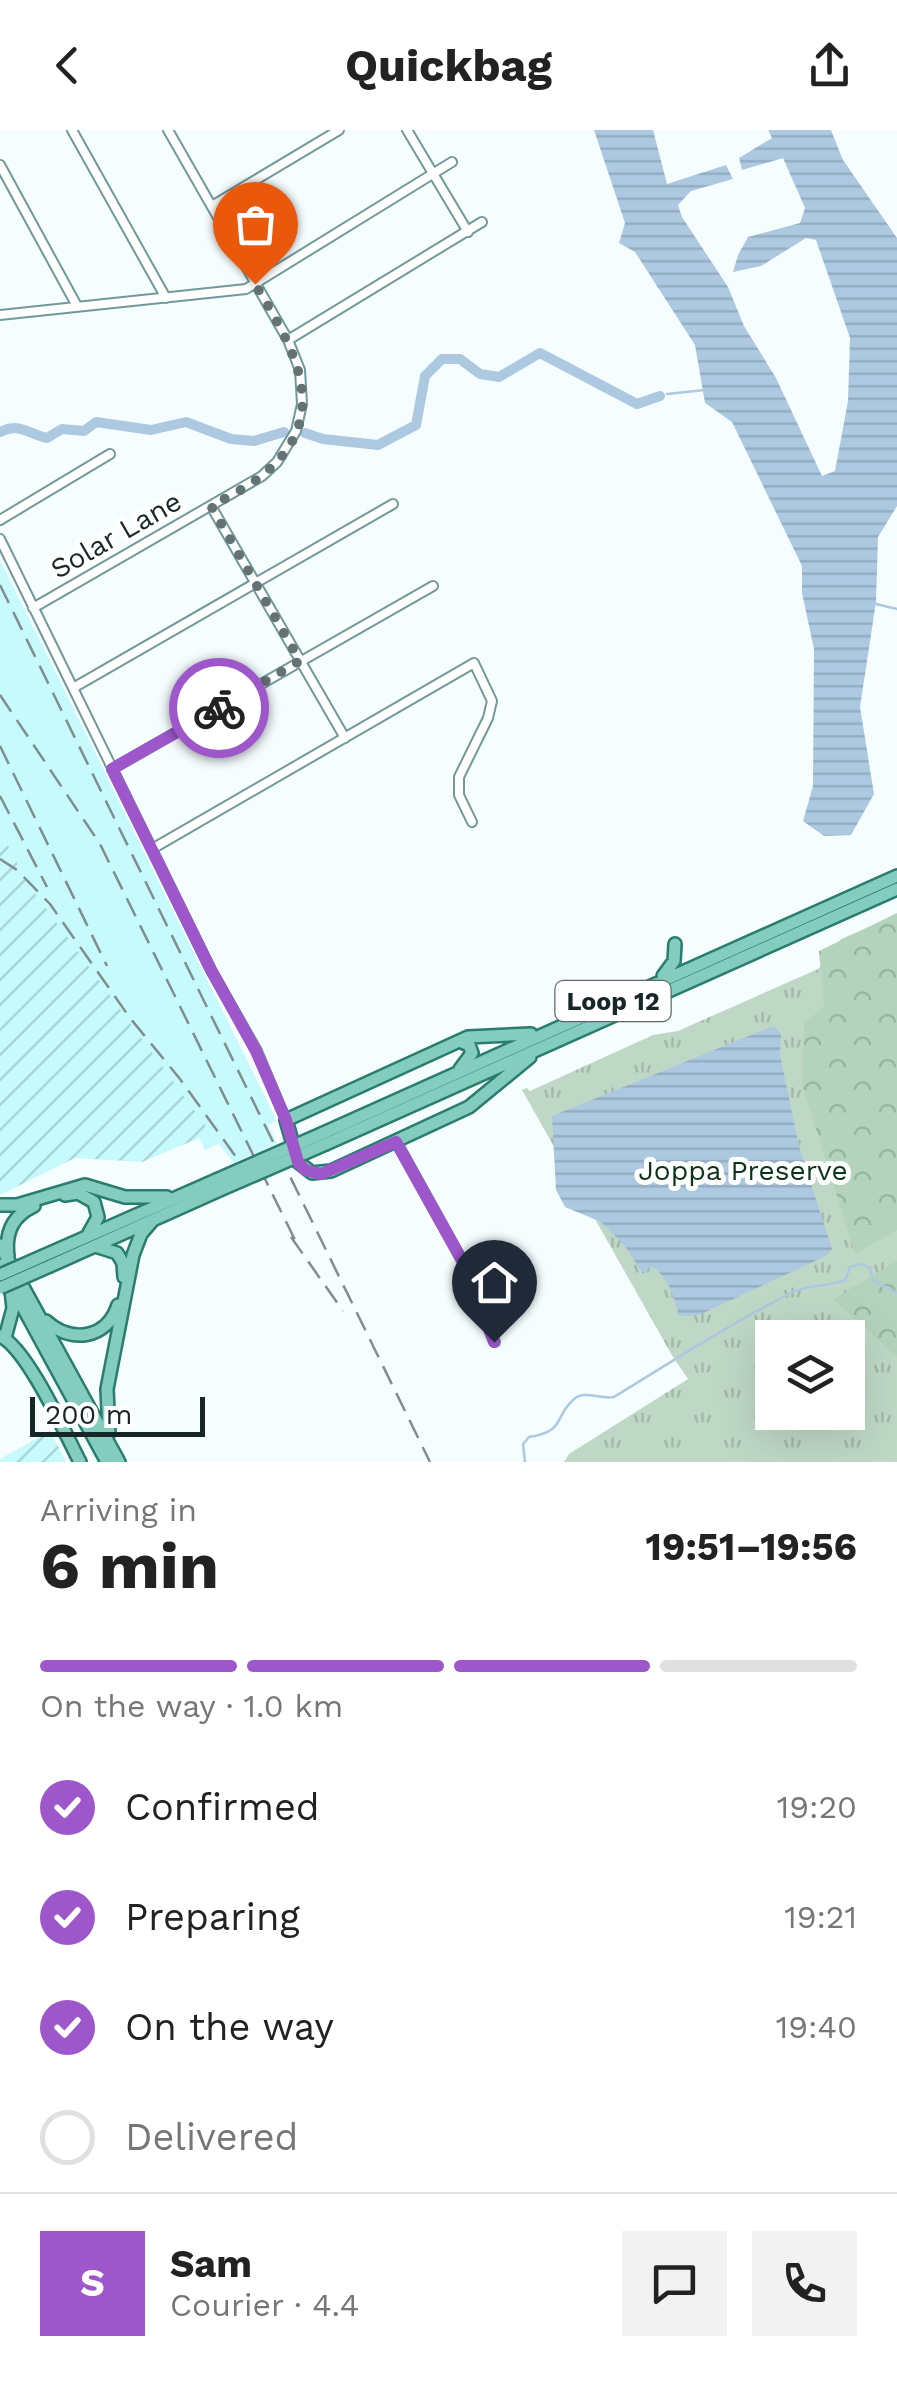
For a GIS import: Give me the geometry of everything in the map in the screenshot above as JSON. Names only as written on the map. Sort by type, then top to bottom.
[{"type":"main road","name":"Loop 12","points":[[90,1241],[154,1220],[218,1185],[433,1097],[651,998],[897,876]]},
{"type":"main road","name":"Loop 12","points":[[323,1139],[457,1072],[684,969],[897,888]]},
{"type":"main road","points":[[660,980],[674,961],[675,944],[688,956],[710,958]]},
{"type":"main road","points":[[651,998],[680,977],[684,969]]},
{"type":"main road","points":[[541,1048],[480,1099],[396,1142],[331,1171],[312,1174],[298,1162],[286,1120],[458,1041],[475,1036],[543,1032]]},
{"type":"main road","points":[[457,1072],[472,1053],[469,1045],[458,1041]]},
{"type":"main road","points":[[433,1097],[450,1100],[447,1115]]},
{"type":"main road","points":[[0,1205],[17,1204],[79,1185],[125,1197],[176,1197]]},
{"type":"main road","name":"Loop 12","points":[[3,1281],[176,1197],[218,1185]]},
{"type":"main road","points":[[40,1316],[61,1333],[78,1336],[95,1333],[113,1317],[124,1263],[111,1249],[90,1241],[98,1221],[96,1206],[84,1195],[68,1194],[18,1216],[8,1234],[3,1281],[13,1308],[2,1332],[29,1366],[80,1462]]},
{"type":"main road","points":[[114,1460],[106,1416],[107,1389],[133,1256],[141,1234],[154,1220]]},
{"type":"main road","points":[[0,1245],[4,1263],[40,1316],[114,1460]]},
{"type":"main road","points":[[3,1281],[114,1460]]},
{"type":"street","points":[[72,130],[166,298]]},
{"type":"street","points":[[168,130],[288,340],[482,222]]},
{"type":"street","points":[[212,206],[338,130]]},
{"type":"street","points":[[406,130],[468,232]]},
{"type":"street","points":[[0,316],[246,288],[452,162]]},
{"type":"street","points":[[0,164],[77,306]]},
{"type":"street","name":"Solar Lane","points":[[34,608],[262,476],[277,462],[300,417],[302,379],[288,340]]},
{"type":"street","points":[[0,520],[110,454]]},
{"type":"street","points":[[73,688],[393,504]]},
{"type":"street","points":[[211,506],[345,738]]},
{"type":"street","points":[[0,539],[211,970],[256,1051],[286,1120]]},
{"type":"street","points":[[112,769],[433,586]]},
{"type":"street","points":[[152,849],[474,663],[492,701],[488,718],[459,777],[459,795],[472,822]]},
{"type":"street","points":[[396,1142],[464,1264],[494,1342]]},
{"type":"shaded area","points":[[594,130],[653,130],[667,184],[726,165],[733,179],[691,191],[678,205],[728,287],[744,326],[776,378],[822,476],[835,471],[848,401],[850,338],[816,240],[806,238],[761,266],[733,272],[748,237],[800,223],[805,208],[783,158],[742,170],[739,158],[772,138],[768,130],[831,130],[843,160],[897,238],[897,506],[878,537],[876,602],[860,707],[874,794],[851,835],[824,836],[803,821],[813,786],[814,649],[802,593],[802,566],[732,422],[705,403],[695,345],[635,252],[619,243],[625,223]]},
{"type":"shaded area","points":[[0,560],[276,1121],[268,1125],[277,1143],[234,1163],[219,1144],[205,1150],[177,1091],[28,884],[0,830]]},
{"type":"shaded area","points":[[0,830],[28,884],[211,1133],[142,1162],[75,1158],[0,1195]]},
{"type":"shaded area","points":[[771,1027],[781,1034],[780,1055],[799,1146],[832,1249],[826,1256],[699,1315],[679,1316],[670,1288],[657,1271],[651,1266],[643,1274],[625,1246],[601,1222],[565,1207],[556,1190],[552,1116]]},
{"type":"shaded area","points":[[50,1431],[66,1462],[0,1462],[0,1459]]},
{"type":"green space","points":[[897,913],[897,1230],[855,1254],[802,1084],[804,1023],[824,1007],[819,951]]},
{"type":"green space","name":"Joppa Preserve","points":[[897,915],[897,1462],[564,1462],[569,1454],[688,1379],[522,1090],[530,1091],[653,1035],[678,1031],[818,969],[841,939]]},
{"type":"green space","points":[[897,1261],[897,1357],[865,1328],[865,1320],[856,1320],[833,1299]]},
{"type":"waterway","points":[[305,433],[323,439],[378,445],[416,425],[425,376],[442,359],[460,359],[480,374],[499,377],[540,353],[637,404],[660,396]]},
{"type":"waterway","points":[[667,394],[705,390]]},
{"type":"waterway","points":[[0,432],[18,428],[47,438],[62,429],[84,431],[96,422],[151,430],[186,422],[231,439],[254,441],[284,432]]},
{"type":"waterway","points":[[876,604],[897,609]]},
{"type":"waterway","points":[[525,1462],[523,1444],[529,1437],[554,1427],[577,1397],[614,1397],[793,1292],[845,1280],[850,1267],[862,1264],[870,1268],[873,1281],[897,1293]]},
{"type":"railway","points":[[0,585],[430,1462]]},
{"type":"railway","points":[[0,695],[100,844],[298,1246]]},
{"type":"railway","points":[[0,746],[107,966]]},
{"type":"railway","points":[[0,796],[47,887]]},
{"type":"railway","points":[[0,859],[17,870],[50,904],[249,1175]]},
{"type":"railway","points":[[291,1237],[343,1311]]},
{"type":"way so far","points":[[219,708],[300,661],[211,506],[262,476],[277,462],[300,417],[300,370],[288,340],[255,284]]},
{"type":"route","points":[[219,708],[112,769],[269,1078],[298,1162],[312,1174],[321,1174],[396,1142],[464,1264],[494,1342]]}]
